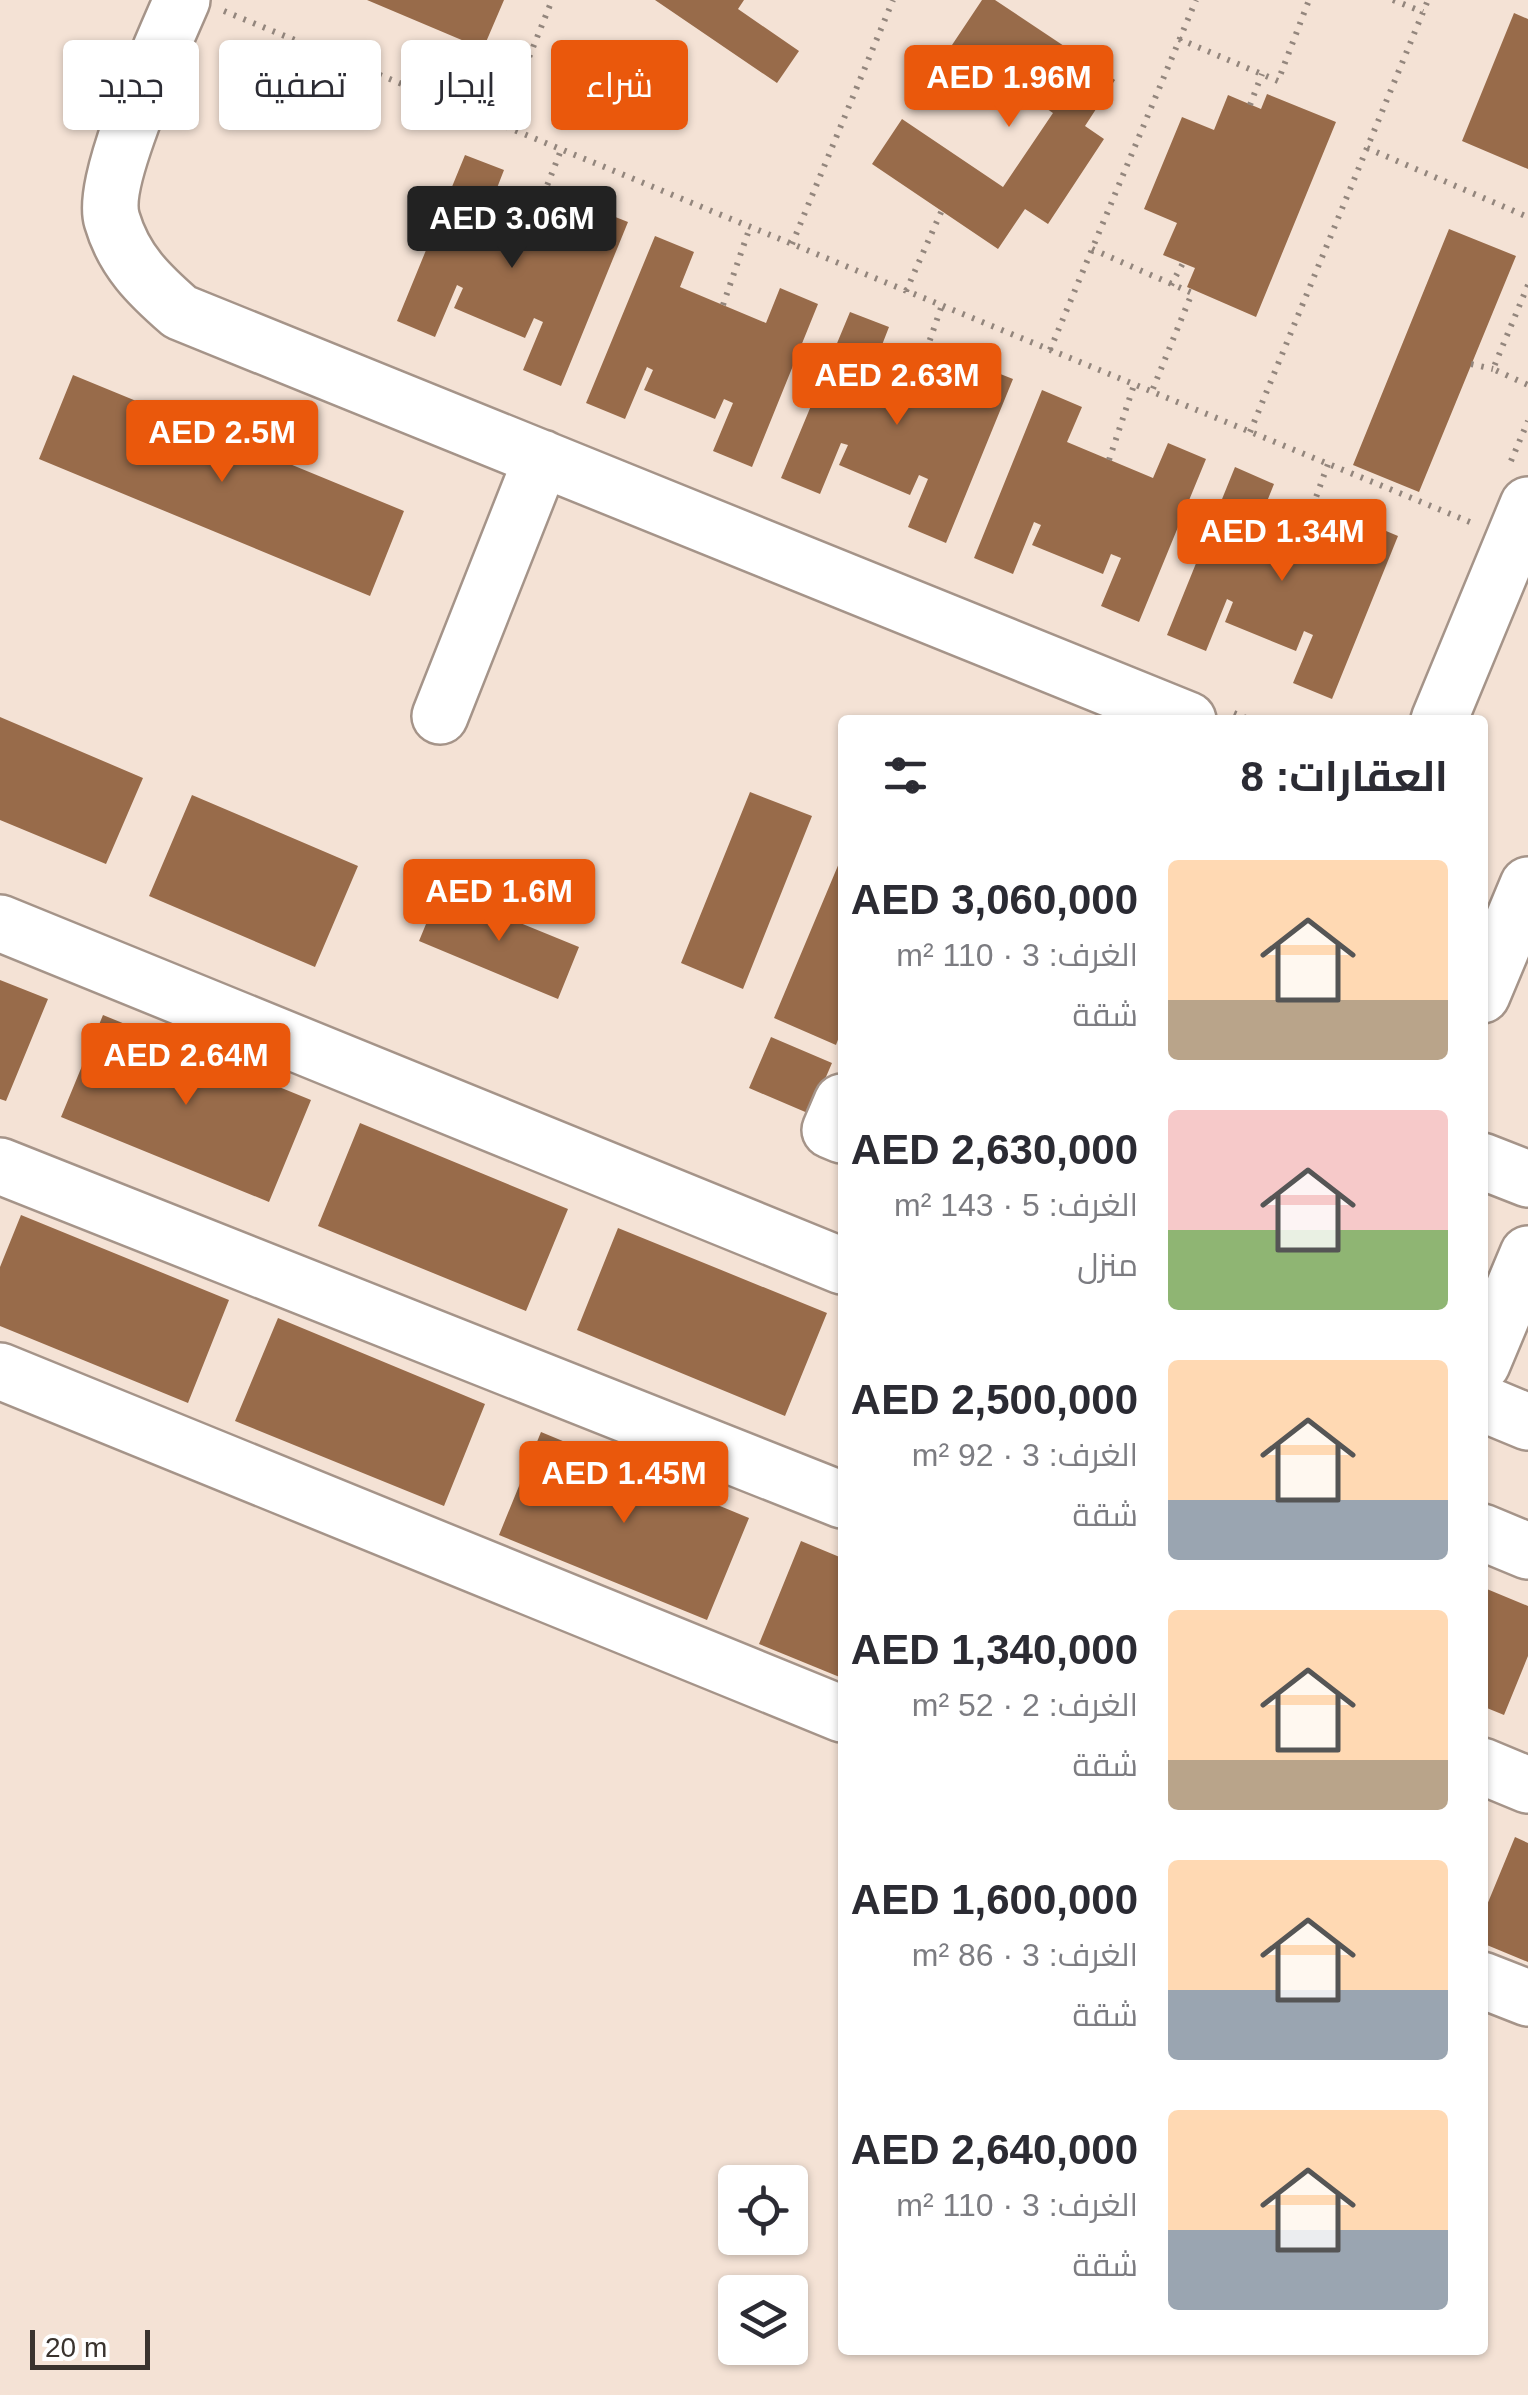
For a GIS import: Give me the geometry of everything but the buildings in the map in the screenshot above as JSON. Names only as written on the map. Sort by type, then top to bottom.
[{"type":"street","points":[[198,3],[122,145],[110,216],[136,273],[180,312],[542,458],[1207,715]]},
{"type":"street","points":[[440,716],[542,458]]},
{"type":"street","points":[[1442,715],[1505,516]]},
{"type":"street","points":[[1488,981],[1528,885]]},
{"type":"street","points":[[0,923],[838,1264]]},
{"type":"street","points":[[838,1111],[830,1130],[838,1133]]},
{"type":"street","points":[[1488,1163],[1528,1178]]},
{"type":"street","points":[[0,1166],[838,1498]]},
{"type":"street","points":[[1488,1350],[1528,1254]]},
{"type":"street","points":[[0,1371],[838,1712]]},
{"type":"street","points":[[1488,1406],[1528,1422]]},
{"type":"street","points":[[1488,1534],[1528,1550]]},
{"type":"street","points":[[1488,1768],[1528,1785]]},
{"type":"street","points":[[1488,1982],[1528,1998]]},
{"type":"path","points":[[531,52],[552,0]]},
{"type":"path","points":[[792,244],[893,0]]},
{"type":"path","points":[[1050,350],[1196,0]]},
{"type":"path","points":[[1179,40],[1278,81],[1309,0]]},
{"type":"path","points":[[1393,0],[1423,12]]},
{"type":"path","points":[[1250,432],[1428,0]]},
{"type":"path","points":[[198,3],[401,84]]},
{"type":"path","points":[[1250,104],[1262,74]]},
{"type":"path","points":[[514,130],[1328,464],[1505,516]]},
{"type":"path","points":[[1367,148],[1528,217]]},
{"type":"path","points":[[532,224],[561,150]]},
{"type":"path","points":[[906,291],[942,210]]},
{"type":"path","points":[[723,305],[750,226]]},
{"type":"path","points":[[1092,249],[1192,293],[1152,391]]},
{"type":"path","points":[[1171,284],[1183,263]]},
{"type":"path","points":[[1493,369],[1528,285]]},
{"type":"path","points":[[916,380],[942,306]]},
{"type":"path","points":[[1472,364],[1528,385]]},
{"type":"path","points":[[1109,460],[1134,384]]},
{"type":"path","points":[[1302,536],[1328,464]]}]
